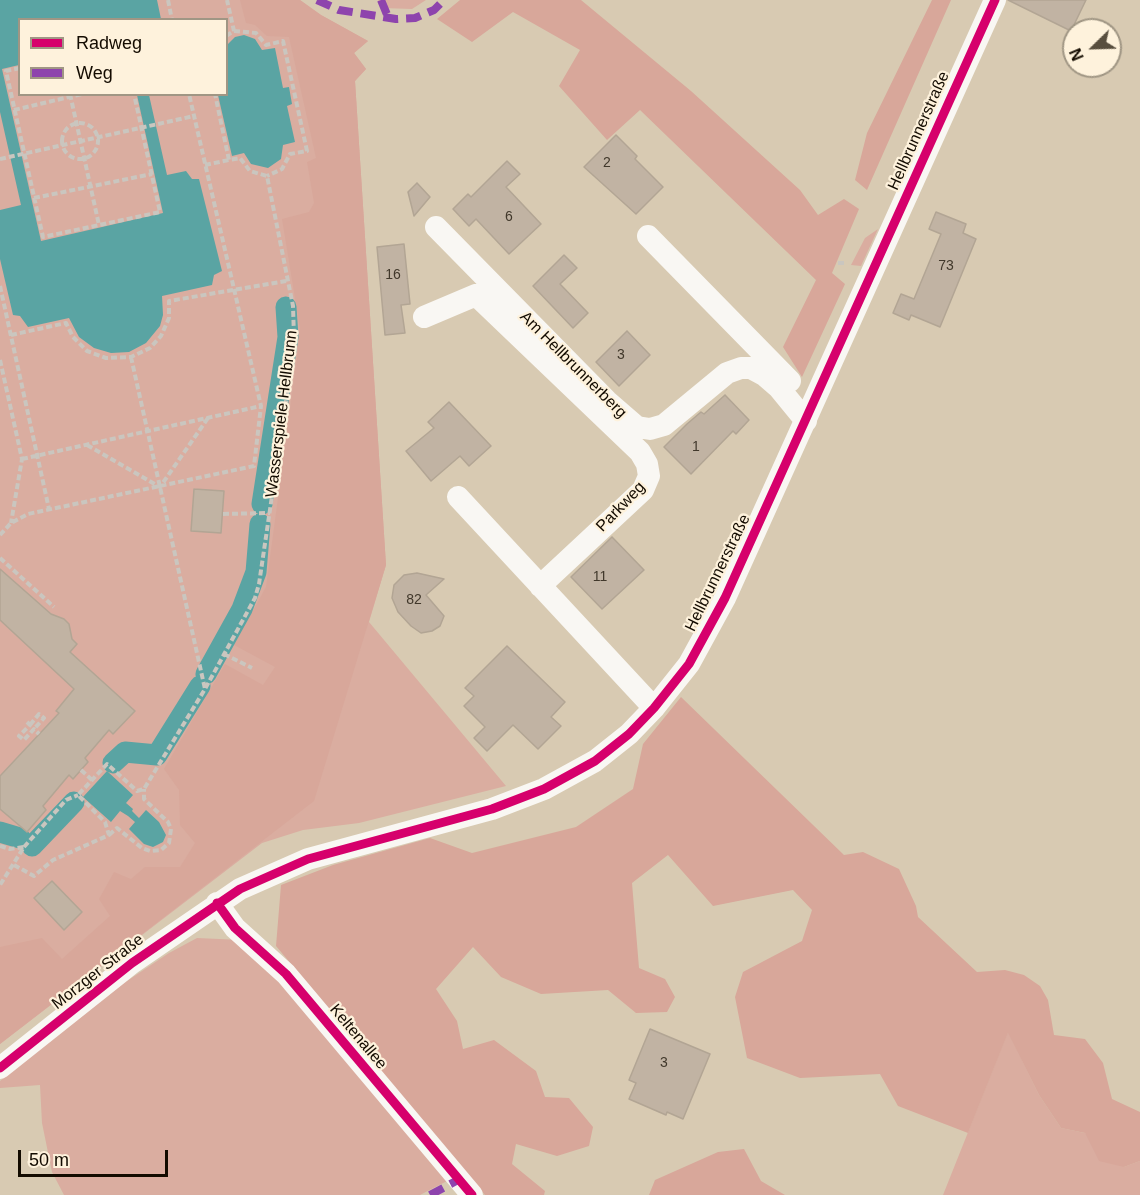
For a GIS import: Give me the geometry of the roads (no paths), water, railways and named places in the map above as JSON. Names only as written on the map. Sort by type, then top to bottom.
[{"type":"street","name":"Hellbrunnerstraße","points":[[217,903],[261,878],[308,859],[492,808],[544,789],[595,761],[629,734],[654,708],[689,664],[705,638],[810,412],[995,0]]},
{"type":"street","name":"Am Hellbrunnerberg","points":[[436,227],[607,401],[637,427],[645,430],[664,425],[727,373],[741,368],[752,368],[764,375],[810,412]]},
{"type":"street","points":[[648,236],[810,412]]},
{"type":"street","name":"Parkweg","points":[[424,317],[476,295],[640,452],[647,464],[649,476],[643,490],[540,586]]},
{"type":"street","points":[[458,496],[654,708]]},
{"type":"street","name":"Morzger Straße","points":[[0,1068],[132,963],[217,903]]},
{"type":"street","name":"Keltenallee","points":[[217,903],[235,928],[286,974],[472,1195]]},
{"type":"water","points":[[0,0],[157,0],[161,18],[18,18],[18,65],[2,69],[41,241],[163,213],[137,96],[149,96],[167,175],[186,171],[192,179],[199,179],[222,271],[214,275],[212,285],[162,296],[163,315],[160,326],[146,343],[129,352],[111,353],[94,348],[79,337],[69,318],[28,327],[20,316],[13,315],[0,259],[0,210],[21,205],[0,112]]},
{"type":"water","points":[[244,35],[255,39],[262,50],[275,48],[283,88],[289,87],[292,104],[287,106],[295,142],[283,145],[281,159],[268,168],[251,164],[244,153],[232,156],[218,96],[228,96],[228,44],[235,37]]},
{"type":"water","points":[[107,771],[133,795],[126,803],[139,818],[146,810],[159,822],[166,835],[163,842],[153,847],[144,844],[129,829],[135,822],[128,816],[120,811],[111,822],[83,797]]},
{"type":"waterway","points":[[262,504],[288,337],[286,307]]},
{"type":"waterway","points":[[206,674],[242,609],[256,572],[260,524]]},
{"type":"waterway","points":[[113,763],[125,752],[157,755],[200,686]]},
{"type":"waterway","points":[[32,846],[74,802]]},
{"type":"waterway","points":[[0,832],[20,838]]}]
